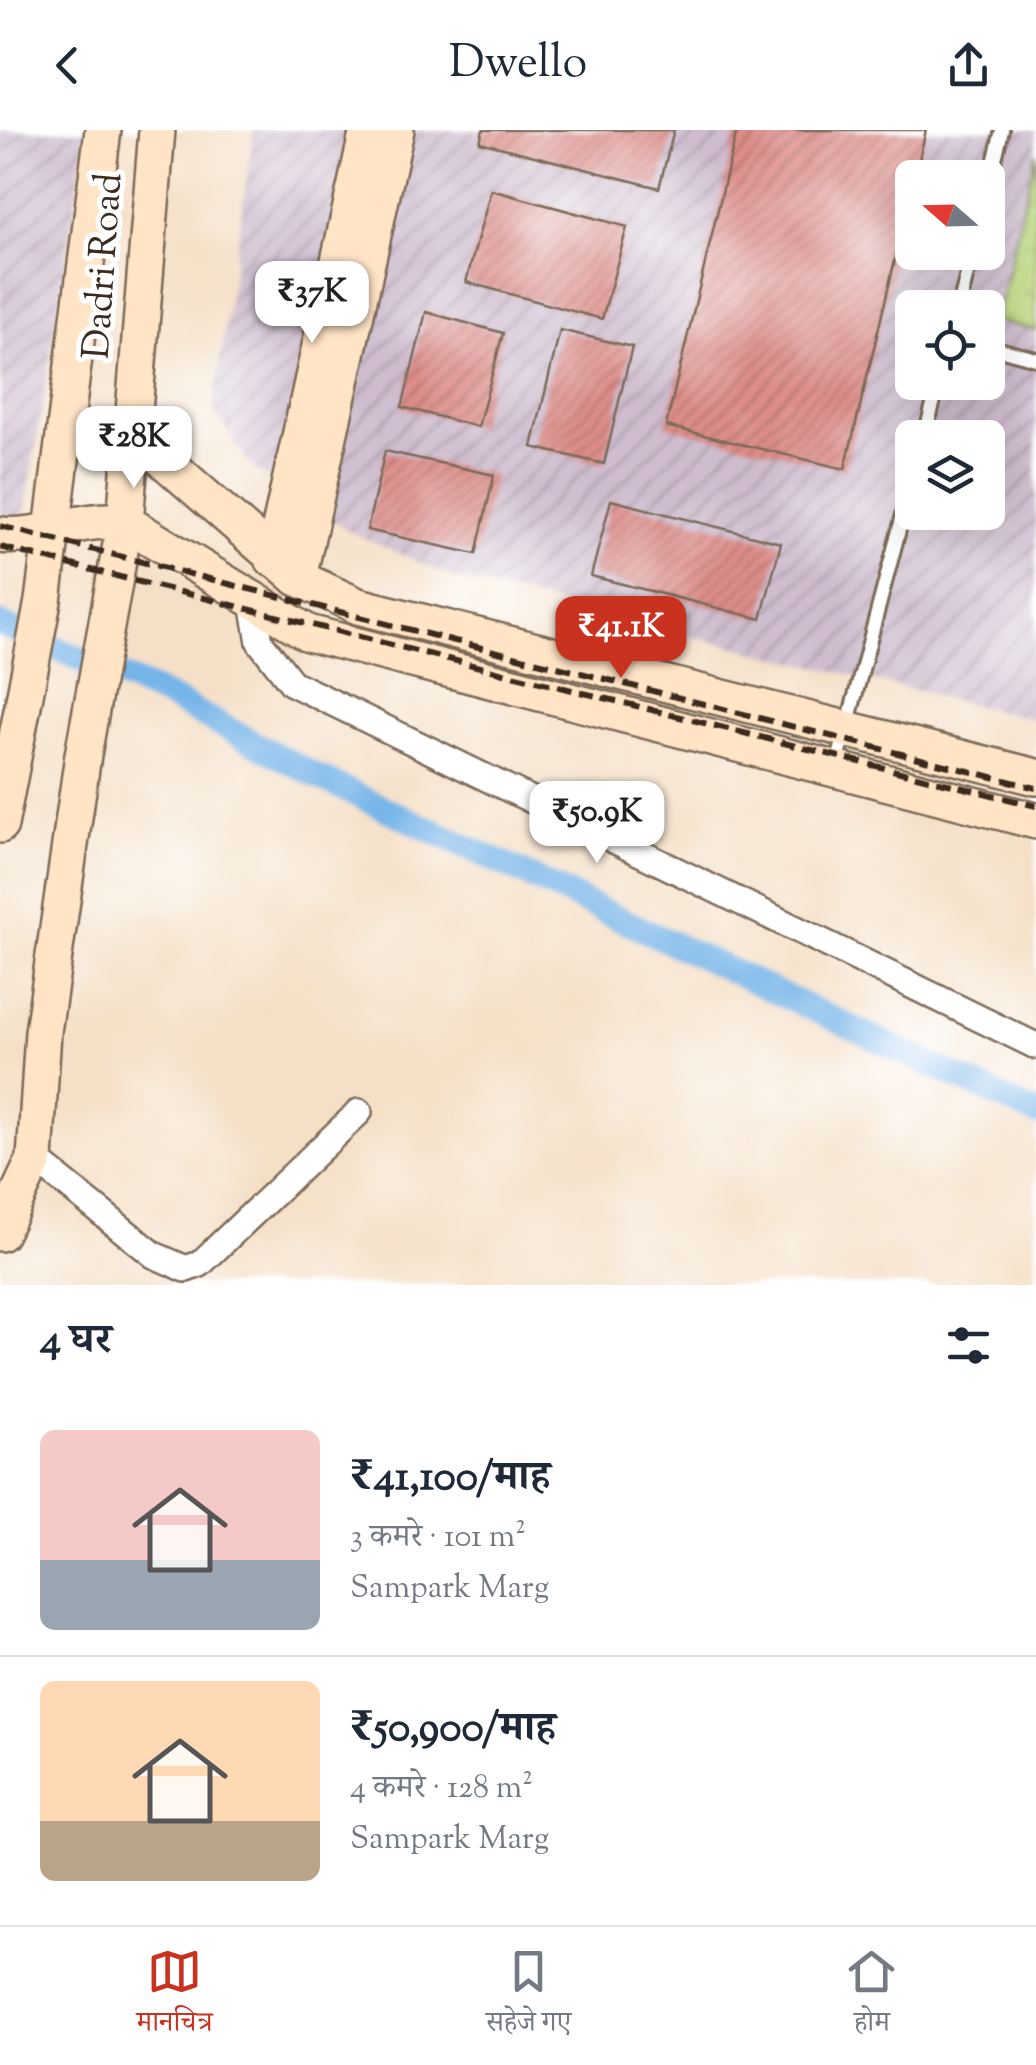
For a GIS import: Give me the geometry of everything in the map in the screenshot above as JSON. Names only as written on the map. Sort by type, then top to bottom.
[{"type":"street","name":"Dadri Road","points":[[0,825],[4,784],[43,601],[103,130]]},
{"type":"street","name":"Dadri Road","points":[[0,1233],[35,1159],[42,1032],[83,756],[112,606],[135,434],[157,130]]},
{"type":"street","points":[[285,569],[368,130]]},
{"type":"street","points":[[285,569],[396,130]]},
{"type":"street","points":[[135,434],[285,569],[358,606],[1036,777]]},
{"type":"street","points":[[0,535],[52,532],[98,521],[124,522],[308,634],[1036,821]]},
{"type":"street","points":[[253,602],[260,642],[292,682],[651,862],[1036,1046]]},
{"type":"street","points":[[35,1159],[154,1255],[186,1269],[200,1264],[359,1112]]},
{"type":"lane","points":[[995,160],[1002,130]]},
{"type":"lane","points":[[1005,351],[1036,359]]},
{"type":"lane","points":[[835,770],[899,530]]},
{"type":"shaded area","points":[[0,130],[87,130],[23,524],[0,514]]},
{"type":"shaded area","points":[[254,130],[1036,130],[1036,720],[456,579],[351,532],[249,465],[213,409]]},
{"type":"green space","points":[[1036,153],[1036,330],[1005,323],[1003,290]]},
{"type":"building","points":[[483,130],[674,130],[659,188],[480,142]]},
{"type":"building","points":[[737,130],[926,130],[919,160],[895,160],[895,260],[845,469],[666,426]]},
{"type":"building","points":[[491,190],[627,227],[602,319],[466,282]]},
{"type":"building","points":[[426,312],[503,333],[478,427],[402,407]]},
{"type":"building","points":[[560,330],[632,347],[604,464],[532,447]]},
{"type":"building","points":[[385,451],[494,475],[476,554],[367,530]]},
{"type":"building","points":[[611,500],[781,543],[761,619],[591,576]]},
{"type":"waterway","points":[[0,624],[170,698],[318,777],[1036,1114]]},
{"type":"railway","points":[[0,526],[1036,788]]},
{"type":"railway","points":[[0,547],[1036,806]]}]
